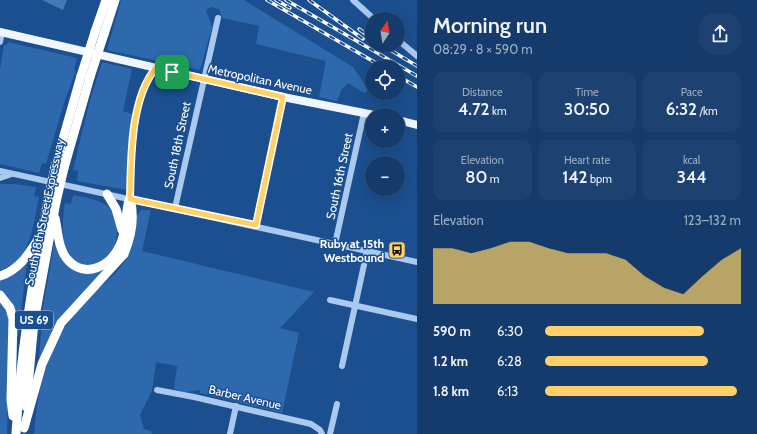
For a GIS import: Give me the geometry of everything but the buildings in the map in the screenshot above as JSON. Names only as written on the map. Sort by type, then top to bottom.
[{"type":"highway","name":"South 18th Street Expressway","points":[[24,431],[34,322],[54,213],[52,201],[55,167],[99,33],[106,0]]},
{"type":"highway","name":"South 18th Street Expressway","points":[[99,33],[115,0]]},
{"type":"highway","name":"South 18th Street Expressway","points":[[16,434],[19,388],[25,336],[42,234],[64,168],[85,77]]},
{"type":"highway","points":[[107,194],[116,209],[124,235]]},
{"type":"highway","points":[[54,213],[62,251],[66,259],[79,268],[88,270],[106,264],[120,245],[124,235],[130,199]]},
{"type":"highway","points":[[24,431],[42,364],[61,323],[124,254],[128,244],[133,212],[130,199]]},
{"type":"highway","points":[[0,276],[12,271],[27,256],[42,234]]},
{"type":"highway","points":[[0,295],[10,308],[13,319],[11,400],[16,434]]},
{"type":"main road","name":"Metropolitan Avenue","points":[[1,32],[283,97],[364,113]]},
{"type":"main road","points":[[405,122],[417,125]]},
{"type":"street","points":[[353,0],[366,12]]},
{"type":"street","name":"South 18th Street","points":[[175,208],[203,78],[218,18]]},
{"type":"street","points":[[0,42],[1,32]]},
{"type":"street","points":[[405,46],[417,56]]},
{"type":"street","points":[[130,199],[135,130],[141,95],[146,83],[156,68]]},
{"type":"street","points":[[256,225],[283,97]]},
{"type":"street","name":"South 16th Street","points":[[335,244],[364,113]]},
{"type":"street","points":[[0,171],[256,225],[367,251],[417,260]]},
{"type":"street","points":[[0,178],[14,174]]},
{"type":"street","points":[[342,366],[367,251]]},
{"type":"street","points":[[330,300],[417,319]]},
{"type":"street","name":"Barber Avenue","points":[[157,390],[236,406],[311,424],[317,427],[322,434]]},
{"type":"street","points":[[330,434],[337,404]]},
{"type":"street","points":[[230,434],[236,406]]},
{"type":"shaded area","points":[[121,0],[244,0],[353,67],[365,84],[365,92],[348,83],[342,89],[337,101],[319,97],[326,61],[256,44],[259,26],[222,18],[219,9],[211,7],[206,10],[212,27],[200,70],[107,50]]},
{"type":"shaded area","points":[[8,42],[77,58],[74,70],[76,71],[65,100],[46,164],[42,163],[39,173],[0,164],[0,70],[4,45],[7,45]]},
{"type":"shaded area","points":[[102,62],[132,69],[123,111],[134,115],[127,190],[77,181],[78,171],[73,170],[89,104]]},
{"type":"shaded area","points":[[0,184],[15,184],[36,187],[34,196],[39,197],[32,230],[25,250],[19,259],[0,270]]},
{"type":"shaded area","points":[[73,195],[90,199],[107,206],[115,219],[117,236],[115,244],[112,252],[99,264],[85,265],[75,260],[69,254],[64,238],[63,220],[65,203],[71,204]]},
{"type":"shaded area","points":[[141,210],[151,210],[142,251],[314,292],[280,328],[299,333],[282,413],[200,393],[200,390],[185,392],[174,389],[177,366],[156,362],[152,391],[140,415],[144,429],[151,431],[152,434],[34,434],[39,396],[48,362],[54,347],[73,316],[86,300],[111,277],[125,261],[130,248],[136,219]]},
{"type":"shaded area","points":[[57,243],[59,250],[92,273],[103,271],[64,314],[41,359],[39,359],[43,307],[54,244]]},
{"type":"shaded area","points":[[26,263],[18,336],[16,336],[0,292],[0,280]]},
{"type":"shaded area","points":[[0,301],[7,311],[10,327],[7,434],[0,434]]},
{"type":"railway","points":[[267,0],[371,60]]},
{"type":"railway","points":[[276,0],[290,8]]},
{"type":"railway","points":[[286,0],[417,76]]},
{"type":"railway","points":[[309,0],[363,39]]},
{"type":"railway","points":[[359,29],[365,34]]},
{"type":"railway","points":[[394,52],[417,66]]},
{"type":"railway","points":[[405,80],[417,87]]},
{"type":"place","name":"Ruby at 15th Westbound","points":[[397,250]]},
{"type":"route","points":[[156,68],[172,72],[283,97],[256,225],[130,199],[130,174],[141,95],[146,83],[156,68]]}]
